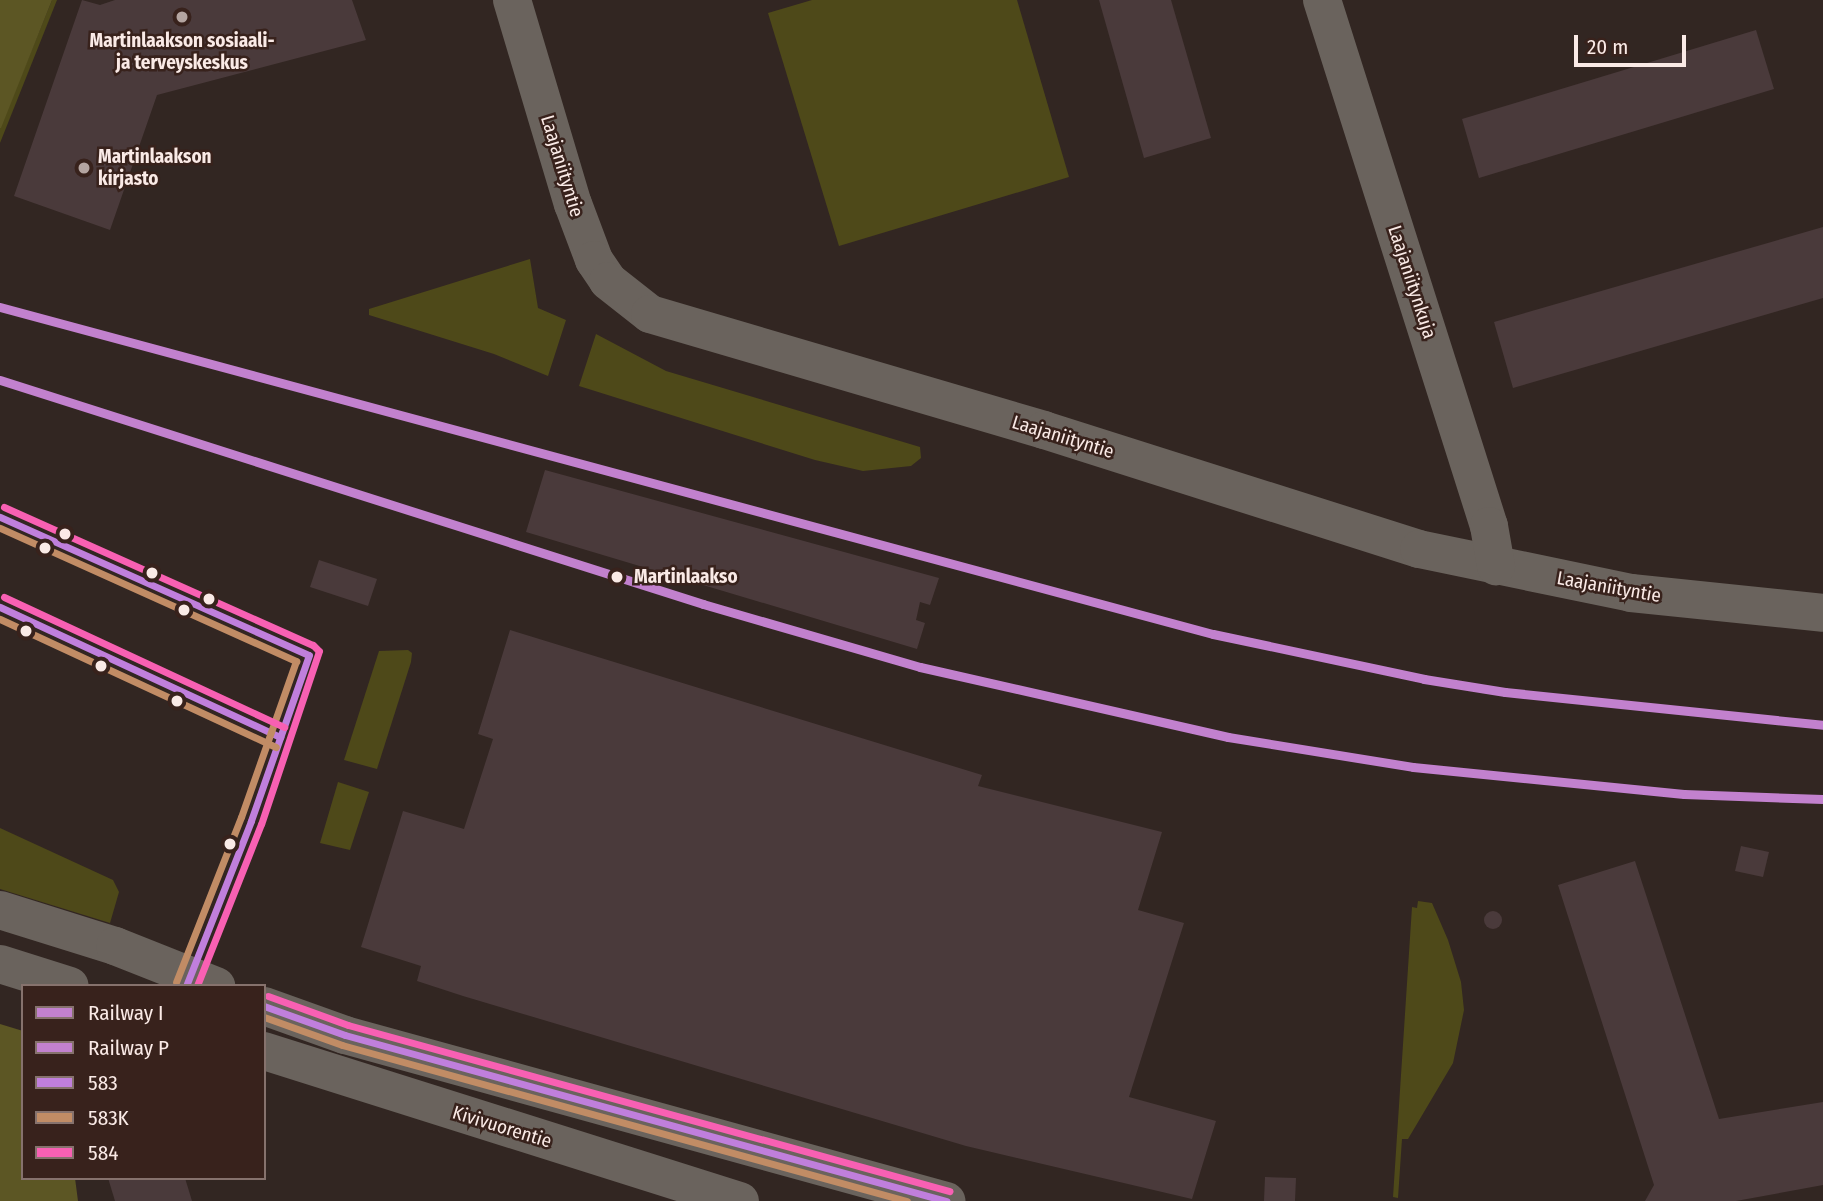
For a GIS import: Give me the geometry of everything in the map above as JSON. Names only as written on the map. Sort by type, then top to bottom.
[{"type":"street","name":"Laajaniityntie","points":[[512,0],[573,204],[594,260],[608,281],[650,314],[1044,430],[1419,549],[1631,593],[1823,613]]},
{"type":"street","name":"Laajaniitynkuja","points":[[1322,0],[1489,526],[1496,566]]},
{"type":"street","points":[[0,911],[115,946],[211,984]]},
{"type":"street","points":[[0,964],[64,984]]},
{"type":"street","points":[[266,1007],[345,1035],[946,1201]]},
{"type":"street","name":"Kivivuorentie","points":[[266,1052],[740,1201]]},
{"type":"shaded area","points":[[0,0],[52,0],[1,128],[0,128]]},
{"type":"shaded area","points":[[52,0],[57,0],[0,143],[0,128]]},
{"type":"shaded area","points":[[812,0],[1017,0],[1069,177],[839,246],[768,13]]},
{"type":"shaded area","points":[[530,259],[538,308],[566,320],[548,376],[494,354],[369,315],[369,309]]},
{"type":"shaded area","points":[[596,334],[666,371],[920,447],[921,458],[911,466],[863,471],[815,460],[579,386]]},
{"type":"shaded area","points":[[408,650],[412,653],[411,662],[377,769],[344,760],[379,651]]},
{"type":"shaded area","points":[[338,782],[369,792],[350,850],[320,843]]},
{"type":"shaded area","points":[[0,828],[113,880],[119,892],[110,923],[0,889]]},
{"type":"shaded area","points":[[1418,901],[1432,903],[1448,940],[1461,982],[1464,1010],[1453,1063],[1408,1139],[1402,1139],[1398,1198],[1393,1197],[1412,907],[1417,908]]},
{"type":"shaded area","points":[[0,1024],[21,1030],[21,1180],[75,1180],[78,1201],[0,1201]]},
{"type":"building","points":[[82,0],[100,5],[115,0],[352,0],[366,40],[157,95],[110,230],[14,196]]},
{"type":"building","points":[[1099,0],[1171,0],[1211,138],[1144,158]]},
{"type":"building","points":[[1756,30],[1774,89],[1479,178],[1462,119]]},
{"type":"building","points":[[1823,227],[1823,298],[1513,388],[1494,322]]},
{"type":"building","points":[[545,470],[939,578],[930,605],[920,602],[916,620],[925,623],[917,649],[526,532]]},
{"type":"building","points":[[319,560],[377,579],[368,606],[310,587]]},
{"type":"building","points":[[510,630],[982,775],[978,786],[1162,832],[1138,910],[1184,923],[1129,1097],[1216,1121],[1192,1199],[966,1146],[463,996],[417,981],[421,966],[361,947],[403,811],[464,829],[493,739],[478,734]]},
{"type":"building","points":[[1741,846],[1769,852],[1763,877],[1735,871]]},
{"type":"building","points":[[1635,861],[1719,1119],[1823,1102],[1823,1185],[1736,1201],[1645,1201],[1654,1185],[1558,885]]},
{"type":"building","points":[[1493,911],[1499,914],[1502,920],[1499,926],[1493,929],[1487,926],[1484,920],[1487,914]]},
{"type":"building","points":[[1265,1177],[1296,1178],[1295,1201],[1264,1201]]},
{"type":"building","points":[[109,1180],[186,1180],[192,1201],[115,1201]]},
{"type":"rail line","name":"P","points":[[0,307],[1213,634],[1424,679],[1505,692],[1823,725]]},
{"type":"rail line","name":"I","points":[[0,380],[703,604],[920,667],[1228,737],[1413,767],[1684,794],[1823,799]]},
{"type":"transit line","name":"584","points":[[4,507],[313,645],[319,651],[261,824],[198,984]]},
{"type":"transit line","name":"583","points":[[0,517],[309,655],[251,821],[187,984]]},
{"type":"transit line","name":"583K","points":[[0,528],[296,661],[241,817],[176,982]]},
{"type":"transit line","name":"584","points":[[4,597],[284,727]]},
{"type":"transit line","name":"583","points":[[0,607],[280,737]]},
{"type":"transit line","name":"583K","points":[[0,619],[276,747]]},
{"type":"transit line","name":"584","points":[[268,996],[348,1025],[949,1191]]},
{"type":"transit line","name":"583","points":[[266,1007],[345,1035],[946,1201]]},
{"type":"transit line","name":"583K","points":[[266,1018],[342,1045],[907,1201]]},
{"type":"place","name":"Martinlaakson sosiaali- ja terveyskeskus","points":[[182,17]]},
{"type":"place","name":"Martinlaakson kirjasto","points":[[84,168]]},
{"type":"place","name":"Martinlaakso","points":[[617,577]]}]
